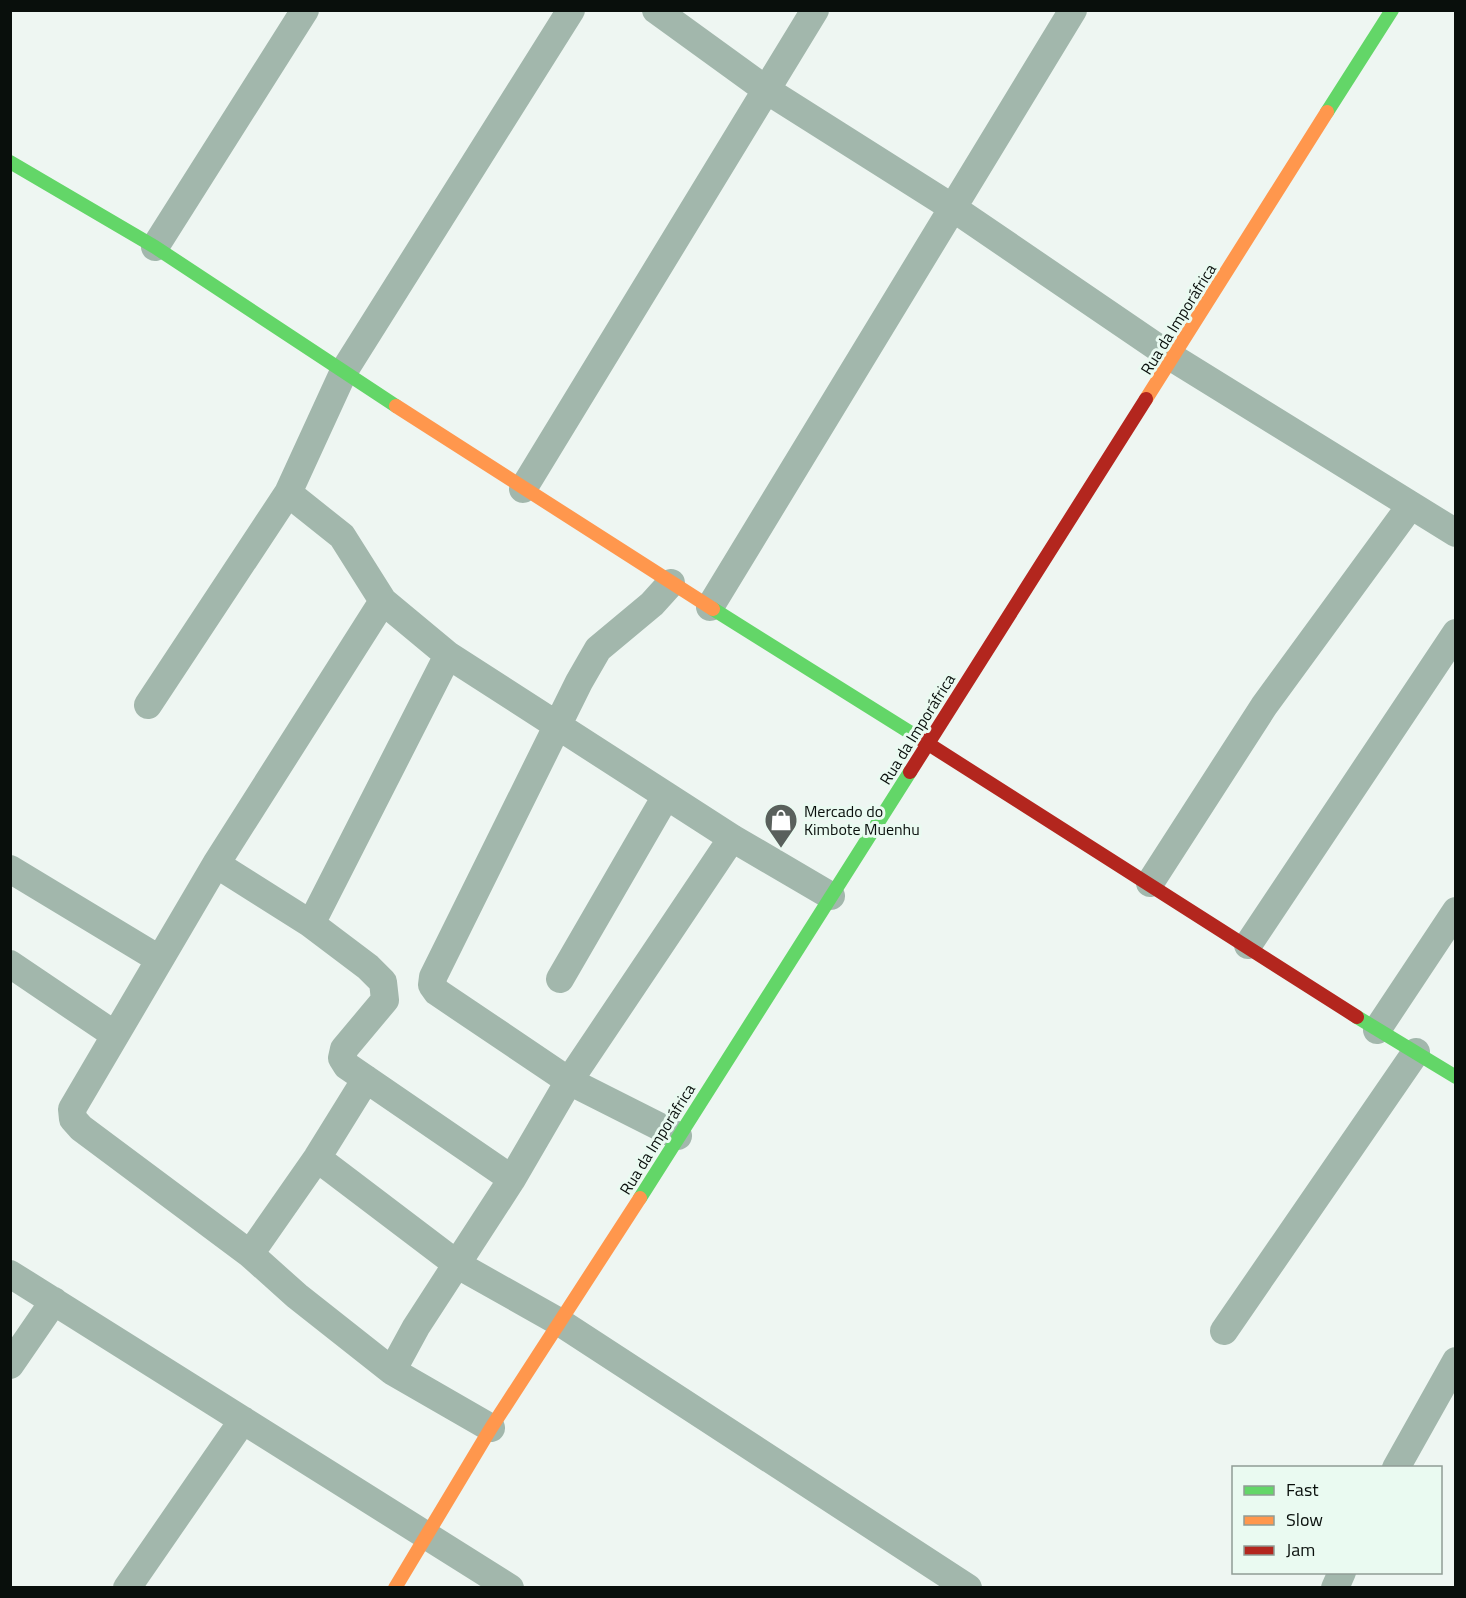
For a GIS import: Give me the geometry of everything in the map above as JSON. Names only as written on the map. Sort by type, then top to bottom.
[{"type":"street","points":[[155,247],[304,10]]},
{"type":"street","points":[[148,705],[288,493],[344,371],[571,10]]},
{"type":"street","points":[[656,10],[765,89],[953,208],[1173,358],[1455,533]]},
{"type":"street","points":[[523,489],[815,10]]},
{"type":"street","points":[[710,607],[1073,10]]},
{"type":"street","name":"Rua da Imporáfrica","points":[[395,1587],[491,1428],[561,1323],[1392,10]]},
{"type":"street","points":[[10,162],[155,247],[523,489],[1248,945],[1377,1030],[1455,1077]]},
{"type":"street","points":[[288,493],[342,536],[383,600],[448,655],[732,838],[831,896]]},
{"type":"street","points":[[1150,883],[1264,706],[1411,505]]},
{"type":"street","points":[[671,583],[652,604],[598,649],[579,682],[433,977],[432,985],[437,992],[569,1081],[678,1136]]},
{"type":"street","points":[[383,600],[216,864],[159,959],[72,1109],[73,1119],[81,1128],[250,1254],[297,1296],[392,1371],[491,1428]]},
{"type":"street","points":[[1248,945],[1455,633]]},
{"type":"street","points":[[311,924],[448,655]]},
{"type":"street","points":[[560,979],[666,796]]},
{"type":"street","points":[[392,1371],[416,1327],[512,1179],[569,1081],[732,838]]},
{"type":"street","points":[[216,864],[311,924],[368,967],[383,982],[385,1000],[344,1049],[342,1058],[347,1066],[512,1179]]},
{"type":"street","points":[[10,869],[159,959]]},
{"type":"street","points":[[1377,1030],[1455,910]]},
{"type":"street","points":[[10,964],[115,1035]]},
{"type":"street","points":[[1224,1331],[1416,1052]]},
{"type":"street","points":[[250,1254],[317,1158],[366,1079]]},
{"type":"street","points":[[317,1158],[458,1265],[561,1323],[968,1587]]},
{"type":"street","points":[[10,1274],[510,1587]]},
{"type":"street","points":[[10,1365],[54,1301]]},
{"type":"street","points":[[1397,1466],[1455,1361]]},
{"type":"street","points":[[127,1587],[243,1420]]},
{"type":"traffic: fast","points":[[1327,112],[1392,10]]},
{"type":"traffic: fast","points":[[10,162],[155,247],[396,406]]},
{"type":"traffic: fast","points":[[713,609],[919,738]]},
{"type":"traffic: fast","points":[[640,1198],[910,772]]},
{"type":"traffic: fast","points":[[1357,1017],[1456,1077]]},
{"type":"traffic: slow","points":[[1146,399],[1327,112]]},
{"type":"traffic: slow","points":[[396,406],[713,609]]},
{"type":"traffic: slow","points":[[395,1588],[491,1428],[640,1198]]},
{"type":"traffic: jam","points":[[910,772],[1146,399]]},
{"type":"traffic: jam","points":[[919,738],[1357,1017]]},
{"type":"place","name":"Mercado do Kimbote Muenhu","points":[[781,849]]}]
